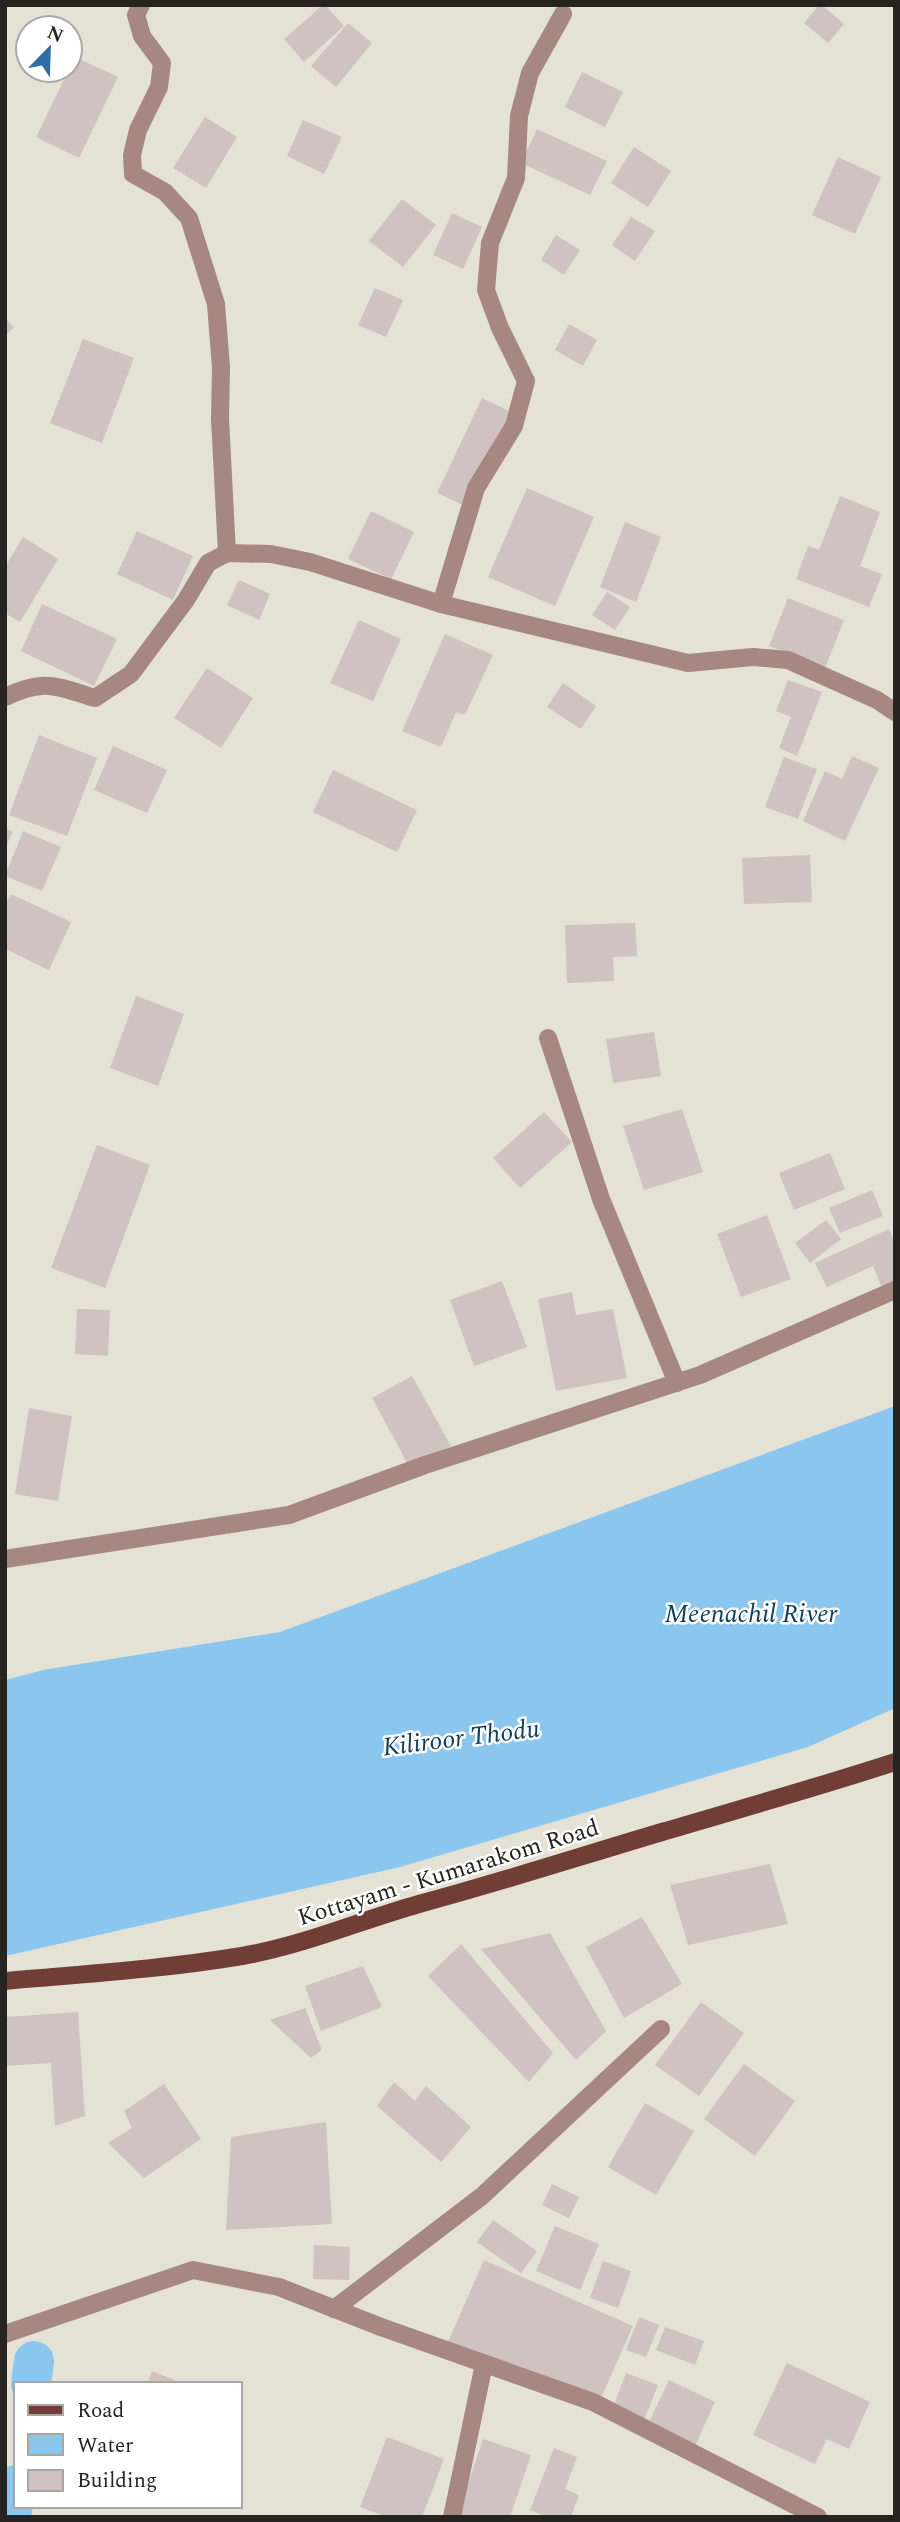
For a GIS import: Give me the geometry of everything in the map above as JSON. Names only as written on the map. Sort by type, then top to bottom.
[{"type":"main road","name":"Kottayam - Kumarakom Road","points":[[5,1981],[231,1957],[309,1941],[405,1908],[541,1870],[895,1762]]},
{"type":"street","points":[[141,5],[136,15],[142,36],[162,63],[159,87],[138,130],[132,155],[133,174],[165,192],[189,218],[215,304],[221,367],[220,419],[228,553]]},
{"type":"street","points":[[441,604],[476,488],[514,426],[526,381],[500,328],[486,290],[490,243],[516,178],[519,116],[530,74],[563,13]]},
{"type":"street","points":[[5,697],[23,688],[50,684],[95,698],[131,674],[186,600],[208,563],[228,553],[271,554],[310,562],[441,604],[688,663],[753,657],[788,660],[877,700],[895,712]]},
{"type":"street","points":[[548,1038],[601,1199],[677,1383]]},
{"type":"street","points":[[5,1559],[289,1515],[425,1465],[700,1375],[895,1290]]},
{"type":"street","points":[[334,2309],[482,2196],[661,2029]]},
{"type":"street","points":[[5,2334],[193,2270],[279,2287],[593,2402],[816,2516]]},
{"type":"street","points":[[452,2517],[484,2364]]},
{"type":"water","name":"Meenachil River","points":[[895,1406],[895,1708],[808,1747],[400,1867],[5,1956],[5,1680],[43,1670],[280,1632]]},
{"type":"building","points":[[323,5],[344,26],[304,62],[284,39]]},
{"type":"building","points":[[819,5],[844,24],[828,43],[804,23]]},
{"type":"building","points":[[348,23],[372,43],[336,87],[311,66]]},
{"type":"building","points":[[84,61],[118,77],[79,158],[36,137],[62,84],[84,84]]},
{"type":"building","points":[[582,72],[623,92],[605,127],[565,107]]},
{"type":"building","points":[[205,117],[237,137],[206,188],[173,168]]},
{"type":"building","points":[[303,120],[342,137],[324,174],[287,156]]},
{"type":"building","points":[[537,129],[607,161],[590,195],[521,163]]},
{"type":"building","points":[[634,147],[671,171],[648,207],[611,183]]},
{"type":"building","points":[[838,157],[881,177],[855,234],[812,215]]},
{"type":"building","points":[[402,199],[436,225],[403,267],[369,241]]},
{"type":"building","points":[[452,213],[482,227],[463,269],[433,255]]},
{"type":"building","points":[[631,217],[655,231],[635,261],[612,245]]},
{"type":"building","points":[[556,235],[580,250],[564,275],[541,260]]},
{"type":"building","points":[[375,288],[403,300],[386,337],[358,325]]},
{"type":"building","points":[[5,318],[14,327],[5,336]]},
{"type":"building","points":[[569,324],[597,340],[583,366],[555,350]]},
{"type":"building","points":[[83,339],[134,358],[102,443],[50,423]]},
{"type":"building","points":[[482,398],[517,415],[472,509],[437,493]]},
{"type":"building","points":[[527,488],[594,517],[555,606],[488,577]]},
{"type":"building","points":[[840,496],[880,512],[860,566],[882,574],[869,607],[796,579],[808,546],[819,550]]},
{"type":"building","points":[[371,511],[414,532],[391,579],[348,559]]},
{"type":"building","points":[[625,522],[661,537],[636,602],[600,587]]},
{"type":"building","points":[[137,531],[193,556],[173,600],[117,574]]},
{"type":"building","points":[[23,537],[58,559],[20,622],[5,613],[5,567]]},
{"type":"building","points":[[239,580],[270,594],[259,620],[227,605]]},
{"type":"building","points":[[607,592],[630,607],[615,630],[592,615]]},
{"type":"building","points":[[788,598],[844,620],[825,668],[769,646]]},
{"type":"building","points":[[42,604],[117,639],[94,686],[21,651]]},
{"type":"building","points":[[359,620],[401,639],[373,701],[330,683]]},
{"type":"building","points":[[445,634],[493,655],[465,715],[456,712],[441,747],[402,731]]},
{"type":"building","points":[[207,668],[253,698],[221,748],[174,718]]},
{"type":"building","points":[[788,680],[822,692],[797,756],[779,748],[791,717],[776,711]]},
{"type":"building","points":[[563,683],[596,706],[581,729],[547,707]]},
{"type":"building","points":[[39,735],[97,758],[67,836],[9,815]]},
{"type":"building","points":[[113,746],[167,770],[147,813],[94,790]]},
{"type":"building","points":[[852,756],[879,768],[845,841],[803,821],[825,771],[842,779]]},
{"type":"building","points":[[784,757],[817,769],[798,819],[765,807]]},
{"type":"building","points":[[333,770],[417,810],[397,852],[313,812]]},
{"type":"building","points":[[5,828],[13,832],[5,848]]},
{"type":"building","points":[[23,831],[61,847],[42,891],[5,876]]},
{"type":"building","points":[[810,855],[812,902],[744,904],[742,858]]},
{"type":"building","points":[[11,894],[71,922],[49,970],[5,949],[5,905]]},
{"type":"building","points":[[635,923],[637,956],[613,957],[614,981],[567,983],[565,925]]},
{"type":"building","points":[[136,996],[184,1014],[158,1086],[110,1068]]},
{"type":"building","points":[[654,1032],[661,1076],[613,1083],[606,1039]]},
{"type":"building","points":[[682,1109],[703,1172],[644,1190],[623,1126]]},
{"type":"building","points":[[544,1112],[572,1142],[520,1188],[493,1158]]},
{"type":"building","points":[[97,1145],[150,1165],[105,1288],[51,1268]]},
{"type":"building","points":[[830,1153],[845,1189],[794,1210],[779,1173]]},
{"type":"building","points":[[872,1190],[883,1216],[840,1233],[829,1208]]},
{"type":"building","points":[[767,1215],[791,1279],[741,1297],[717,1234]]},
{"type":"building","points":[[826,1220],[841,1239],[810,1263],[795,1243]]},
{"type":"building","points":[[889,1229],[895,1243],[895,1285],[883,1290],[873,1266],[827,1287],[815,1263]]},
{"type":"building","points":[[502,1281],[527,1347],[474,1366],[450,1300]]},
{"type":"building","points":[[572,1292],[576,1315],[613,1309],[627,1378],[556,1391],[538,1299]]},
{"type":"building","points":[[77,1309],[110,1310],[108,1356],[75,1354]]},
{"type":"building","points":[[412,1376],[451,1446],[410,1468],[372,1398]]},
{"type":"building","points":[[29,1408],[72,1416],[58,1501],[15,1494]]},
{"type":"building","points":[[770,1864],[788,1924],[688,1945],[670,1885]]},
{"type":"building","points":[[642,1917],[682,1984],[624,2018],[586,1947]]},
{"type":"building","points":[[550,1933],[606,2031],[576,2060],[481,1949]]},
{"type":"building","points":[[461,1944],[553,2053],[529,2082],[428,1976]]},
{"type":"building","points":[[363,1966],[382,2007],[321,2031],[305,1986]]},
{"type":"building","points":[[701,2002],[744,2033],[699,2096],[655,2065]]},
{"type":"building","points":[[305,2008],[322,2050],[311,2058],[270,2020]]},
{"type":"building","points":[[78,2012],[85,2116],[55,2126],[51,2063],[5,2066],[5,2017]]},
{"type":"building","points":[[744,2064],[795,2101],[755,2156],[704,2119]]},
{"type":"building","points":[[394,2082],[415,2101],[426,2086],[471,2127],[441,2162],[377,2106]]},
{"type":"building","points":[[164,2084],[201,2139],[144,2178],[108,2143],[132,2128],[124,2111]]},
{"type":"building","points":[[645,2103],[694,2131],[656,2195],[608,2167]]},
{"type":"building","points":[[326,2122],[332,2224],[226,2230],[231,2137]]},
{"type":"building","points":[[552,2184],[579,2197],[569,2218],[542,2205]]},
{"type":"building","points":[[493,2220],[537,2251],[521,2273],[477,2242]]},
{"type":"building","points":[[555,2226],[599,2244],[580,2290],[536,2271]]},
{"type":"building","points":[[314,2245],[350,2247],[349,2280],[313,2279]]},
{"type":"building","points":[[484,2260],[633,2326],[596,2409],[448,2342]]},
{"type":"building","points":[[603,2261],[631,2271],[618,2308],[590,2298]]},
{"type":"building","points":[[639,2317],[659,2325],[646,2357],[626,2350]]},
{"type":"building","points":[[665,2327],[704,2341],[695,2365],[656,2350]]},
{"type":"building","points":[[787,2363],[870,2402],[849,2449],[827,2439],[815,2464],[753,2435]]},
{"type":"building","points":[[152,2371],[179,2382],[148,2382]]},
{"type":"building","points":[[626,2373],[658,2385],[642,2425],[611,2413]]},
{"type":"building","points":[[669,2380],[715,2402],[691,2455],[644,2433]]},
{"type":"building","points":[[387,2437],[444,2459],[422,2517],[387,2517],[360,2507]]},
{"type":"building","points":[[483,2439],[531,2455],[510,2517],[457,2517]]},
{"type":"building","points":[[554,2448],[577,2457],[565,2489],[579,2495],[571,2517],[548,2517],[530,2510]]},
{"type":"waterway","points":[[31,2382],[34,2361]]},
{"type":"waterway","points":[[11,2517],[14,2498]]},
{"type":"water label","name":"Kiliroor Thodu","points":[[461,1737]]}]
